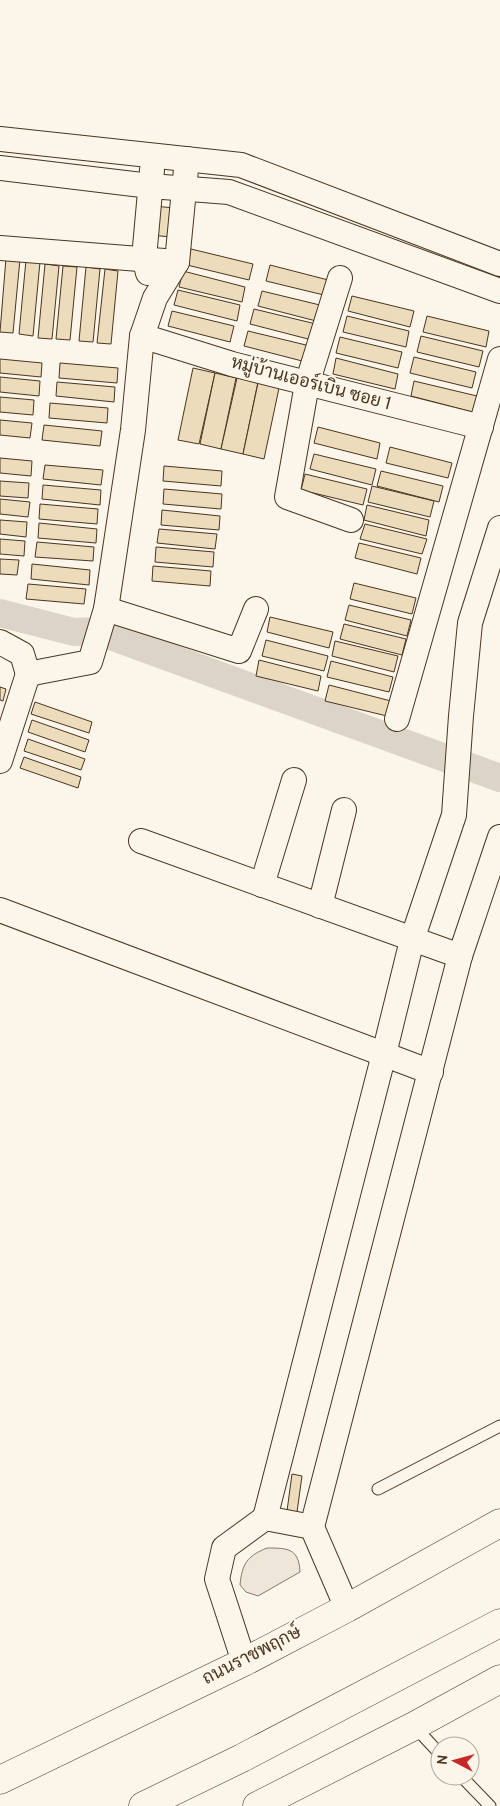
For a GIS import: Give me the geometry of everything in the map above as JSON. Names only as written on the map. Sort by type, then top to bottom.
[{"type":"main road","name":"ถนนราชพฤกษ์","points":[[0,1780],[244,1662],[500,1523]]},
{"type":"main road","points":[[143,1806],[250,1754],[500,1623]]},
{"type":"main road","points":[[257,1806],[414,1726],[500,1679]]},
{"type":"street","points":[[0,139],[241,165],[500,264]]},
{"type":"street","points":[[154,156],[144,258],[156,298]]},
{"type":"street","points":[[28,674],[90,662],[105,610],[133,430],[142,336],[156,298],[177,262],[187,159]]},
{"type":"street","points":[[0,168],[150,186],[228,192],[500,291]]},
{"type":"street","points":[[0,248],[177,262]]},
{"type":"street","points":[[340,278],[307,384],[287,497],[351,520]]},
{"type":"street","name":"หมู่บ้านเออร์เบิน ซอย 1","points":[[142,336],[232,364],[481,427]]},
{"type":"street","points":[[396,719],[500,359]]},
{"type":"street","points":[[244,1662],[217,1579],[224,1548],[265,1518],[412,940],[454,815],[460,716],[470,623],[500,528]]},
{"type":"street","points":[[105,610],[239,651],[256,609]]},
{"type":"street","points":[[0,642],[22,654],[28,674],[0,761]]},
{"type":"street","points":[[262,886],[294,780]]},
{"type":"street","points":[[320,906],[344,810]]},
{"type":"street","points":[[346,1608],[312,1527],[460,956],[500,837]]},
{"type":"street","points":[[141,841],[460,956]]},
{"type":"street","points":[[0,910],[431,1072]]},
{"type":"street","points":[[265,1518],[312,1527]]},
{"type":"lane","points":[[378,1489],[500,1426]]},
{"type":"lane","points":[[414,1726],[430,1743]]},
{"type":"lane","points":[[471,1786],[490,1806]]},
{"type":"shaded area","points":[[267,1548],[280,1548],[291,1551],[297,1558],[300,1572],[258,1596],[246,1592],[240,1585],[242,1571],[250,1558]]},
{"type":"building","points":[[154,206],[174,208],[171,237],[151,235]]},
{"type":"building","points":[[191,249],[253,264],[249,280],[187,265]]},
{"type":"building","points":[[6,258],[20,259],[13,333],[0,332]]},
{"type":"building","points":[[26,260],[40,262],[33,336],[19,334]]},
{"type":"building","points":[[45,264],[59,266],[52,339],[38,338]]},
{"type":"building","points":[[270,265],[332,281],[328,296],[266,281]]},
{"type":"building","points":[[63,266],[77,267],[70,340],[56,339]]},
{"type":"building","points":[[86,267],[100,269],[93,342],[79,341]]},
{"type":"building","points":[[105,269],[118,271],[111,344],[97,343]]},
{"type":"building","points":[[183,271],[245,287],[242,302],[179,287]]},
{"type":"building","points":[[178,290],[240,305],[237,321],[174,305]]},
{"type":"building","points":[[262,291],[324,306],[320,322],[258,306]]},
{"type":"building","points":[[352,296],[414,311],[410,327],[348,311]]},
{"type":"building","points":[[254,309],[316,324],[312,340],[250,324]]},
{"type":"building","points":[[172,311],[234,326],[230,342],[168,326]]},
{"type":"building","points":[[347,316],[409,331],[406,347],[343,332]]},
{"type":"building","points":[[427,316],[489,331],[486,347],[423,332]]},
{"type":"building","points":[[248,331],[310,346],[306,362],[244,346]]},
{"type":"building","points":[[421,336],[483,351],[479,367],[417,352]]},
{"type":"building","points":[[340,337],[402,352],[398,368],[336,353]]},
{"type":"building","points":[[414,357],[476,372],[472,388],[410,373]]},
{"type":"building","points":[[336,358],[398,374],[395,389],[333,374]]},
{"type":"building","points":[[0,359],[42,363],[41,377],[0,373]]},
{"type":"building","points":[[60,363],[118,368],[117,383],[59,378]]},
{"type":"building","points":[[193,368],[215,373],[199,444],[178,440]]},
{"type":"building","points":[[215,373],[236,378],[221,449],[200,444]]},
{"type":"building","points":[[0,377],[40,381],[39,396],[0,392]]},
{"type":"building","points":[[237,378],[258,382],[243,454],[221,449]]},
{"type":"building","points":[[414,381],[477,396],[473,412],[411,396]]},
{"type":"building","points":[[57,382],[115,387],[114,402],[56,396]]},
{"type":"building","points":[[258,383],[279,388],[264,459],[243,454]]},
{"type":"building","points":[[0,397],[34,400],[33,415],[0,412]]},
{"type":"building","points":[[50,403],[108,408],[107,423],[49,418]]},
{"type":"building","points":[[0,420],[32,423],[30,438],[0,435]]},
{"type":"building","points":[[44,425],[102,431],[100,446],[42,440]]},
{"type":"building","points":[[318,427],[380,443],[377,459],[314,443]]},
{"type":"building","points":[[390,447],[452,463],[448,478],[386,463]]},
{"type":"building","points":[[314,454],[376,469],[372,485],[310,469]]},
{"type":"building","points":[[0,458],[32,461],[31,476],[0,473]]},
{"type":"building","points":[[45,465],[103,470],[101,485],[43,479]]},
{"type":"building","points":[[164,466],[222,471],[221,486],[163,481]]},
{"type":"building","points":[[381,471],[443,486],[439,502],[377,486]]},
{"type":"building","points":[[305,474],[367,489],[363,505],[301,490]]},
{"type":"building","points":[[0,481],[29,483],[28,498],[0,496]]},
{"type":"building","points":[[43,485],[101,490],[100,505],[42,499]]},
{"type":"building","points":[[372,486],[434,501],[430,517],[368,502]]},
{"type":"building","points":[[164,489],[222,494],[221,509],[163,504]]},
{"type":"building","points":[[0,499],[30,502],[28,517],[0,514]]},
{"type":"building","points":[[40,504],[98,509],[97,524],[39,519]]},
{"type":"building","points":[[367,505],[429,520],[426,536],[364,520]]},
{"type":"building","points":[[162,510],[220,516],[219,530],[161,525]]},
{"type":"building","points":[[0,520],[27,522],[26,537],[0,534]]},
{"type":"building","points":[[39,523],[97,529],[96,543],[38,538]]},
{"type":"building","points":[[365,524],[427,539],[422,554],[360,539]]},
{"type":"building","points":[[159,529],[217,534],[215,549],[157,543]]},
{"type":"building","points":[[0,539],[25,541],[24,556],[0,554]]},
{"type":"building","points":[[37,542],[94,547],[93,561],[35,557]]},
{"type":"building","points":[[359,543],[421,558],[417,574],[355,558]]},
{"type":"building","points":[[156,547],[214,552],[213,567],[155,562]]},
{"type":"building","points":[[0,559],[19,560],[17,575],[0,574]]},
{"type":"building","points":[[32,564],[90,570],[89,585],[31,579]]},
{"type":"building","points":[[153,566],[211,571],[210,586],[152,581]]},
{"type":"building","points":[[354,583],[416,598],[412,614],[350,599]]},
{"type":"building","points":[[28,584],[86,589],[84,604],[26,599]]},
{"type":"building","points":[[349,605],[411,620],[407,636],[345,620]]},
{"type":"building","points":[[270,617],[333,632],[329,648],[267,632]]},
{"type":"building","points":[[344,624],[406,639],[402,655],[340,639]]},
{"type":"building","points":[[266,640],[328,656],[324,671],[262,656]]},
{"type":"building","points":[[335,641],[398,656],[394,672],[332,656]]},
{"type":"building","points":[[259,660],[321,676],[318,691],[256,676]]},
{"type":"building","points":[[331,661],[393,677],[389,692],[327,677]]},
{"type":"building","points":[[329,685],[391,701],[387,716],[325,701]]},
{"type":"building","points":[[0,687],[6,689],[3,701],[0,700]]},
{"type":"building","points":[[35,702],[92,722],[89,733],[31,714]]},
{"type":"building","points":[[32,720],[89,740],[85,752],[28,732]]},
{"type":"building","points":[[28,739],[85,759],[81,770],[24,751]]},
{"type":"building","points":[[24,757],[81,777],[78,788],[20,768]]},
{"type":"building","points":[[292,1474],[302,1476],[297,1512],[287,1511]]},
{"type":"waterway","points":[[0,613],[74,632],[97,631],[500,778]]}]
